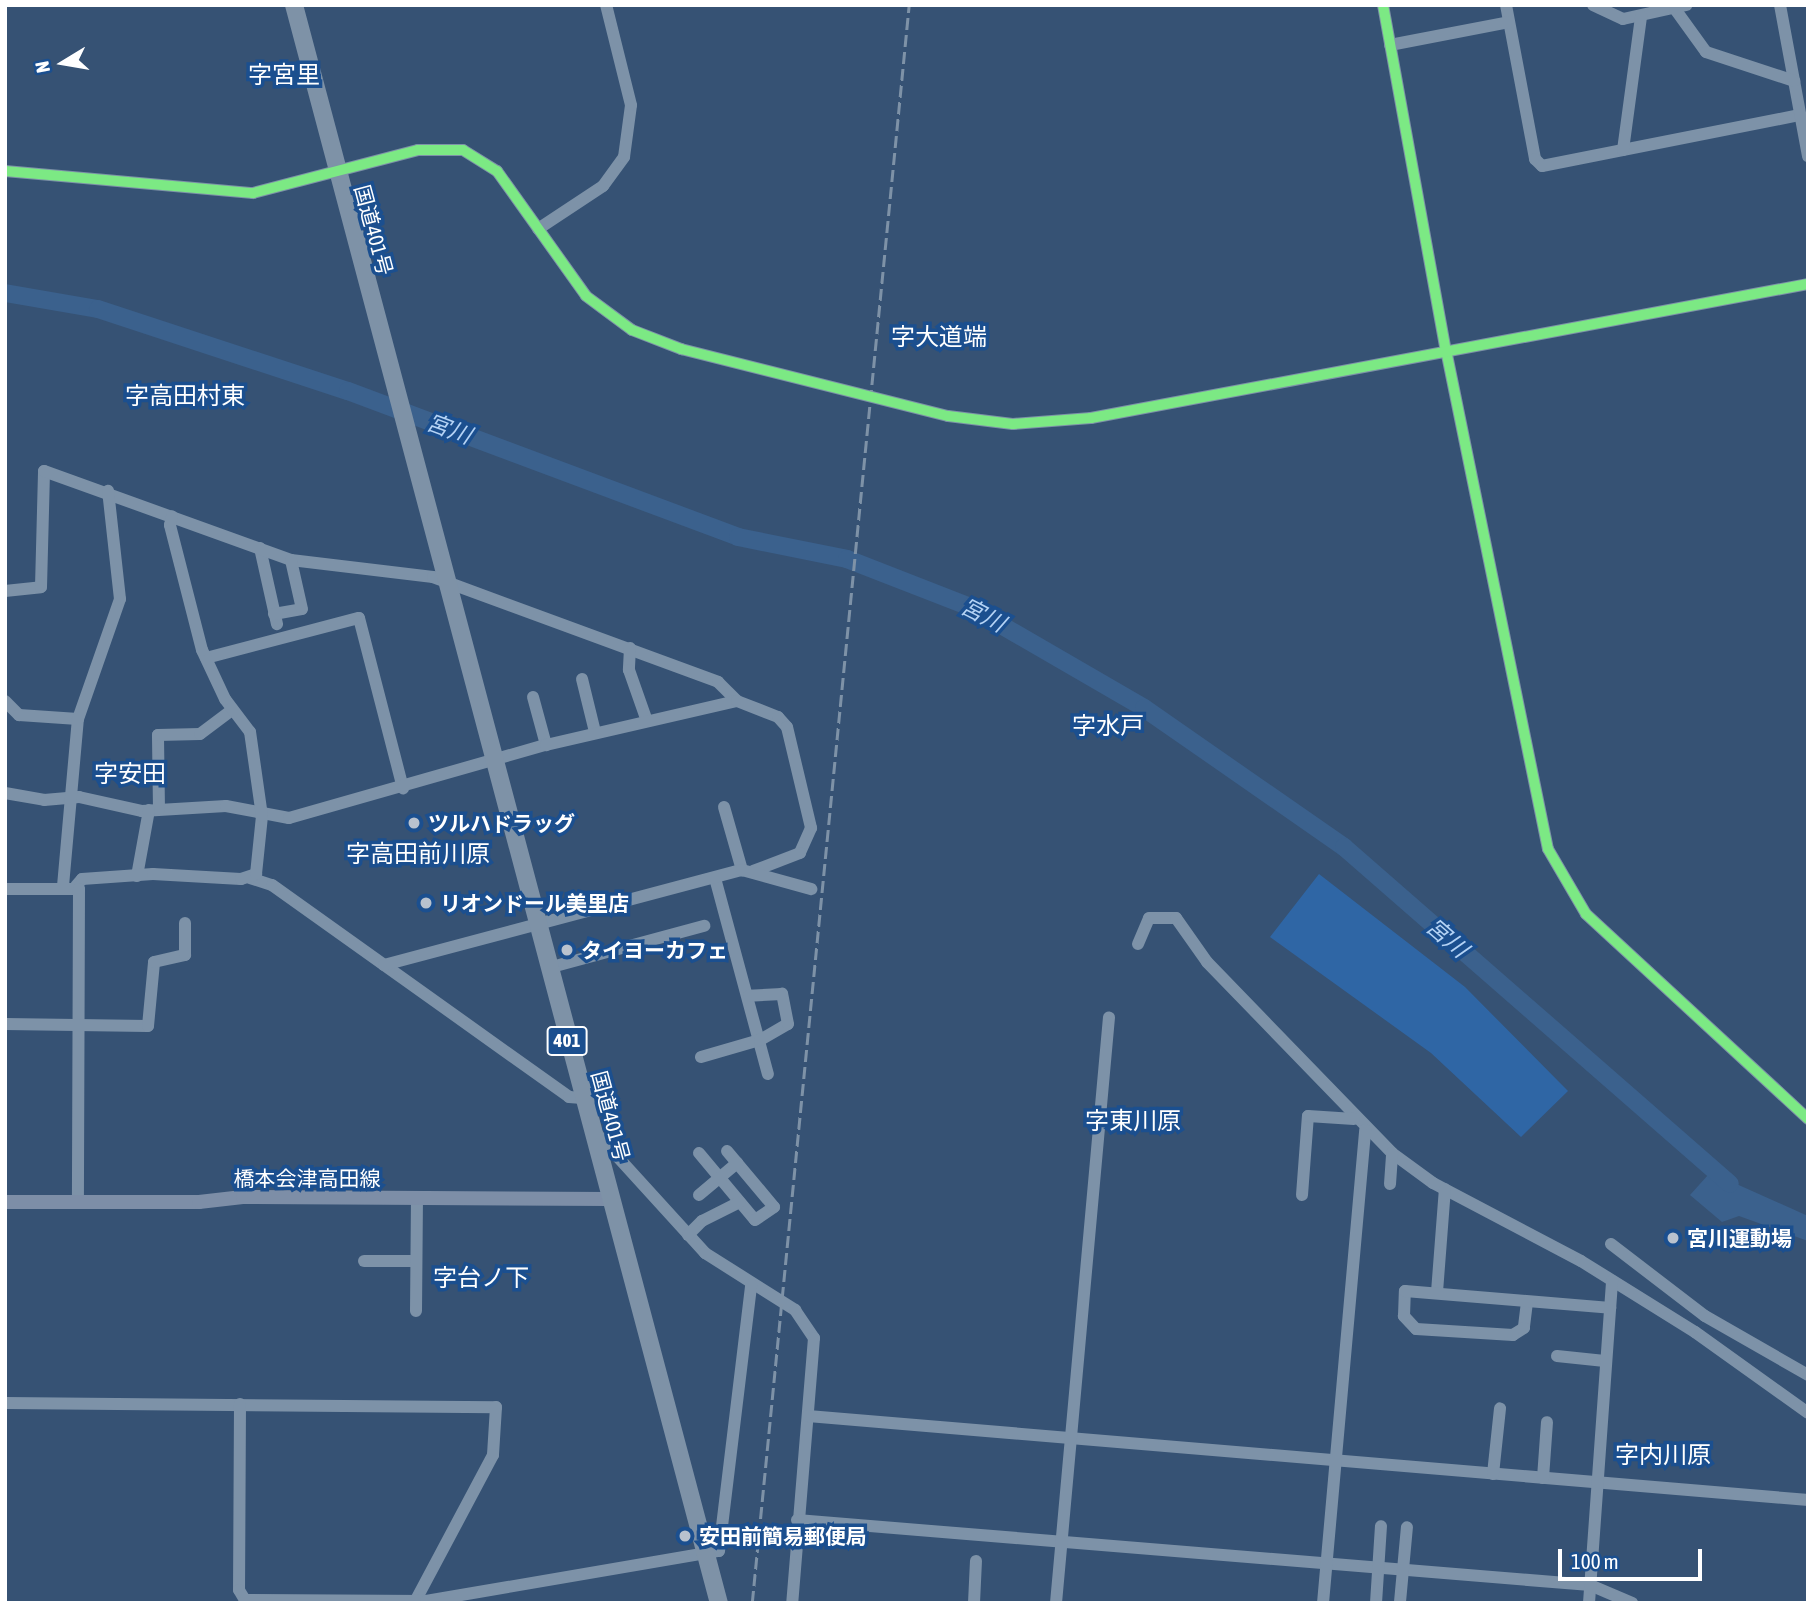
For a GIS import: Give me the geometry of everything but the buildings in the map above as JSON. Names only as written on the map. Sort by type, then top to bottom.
[{"type":"highway","name":"国道401号","points":[[294,5],[492,760],[719,1603]]},
{"type":"main road","name":"橋本会津高田線","points":[[5,1202],[609,1199]]},
{"type":"street","points":[[538,229],[603,186],[624,157],[631,105],[606,5]]},
{"type":"street","points":[[1383,5],[1446,350],[1536,811],[1557,870],[1586,914],[1808,1119]]},
{"type":"street","points":[[1506,5],[1535,159],[1542,166],[1800,115]]},
{"type":"street","points":[[1593,5],[1607,15],[1681,7],[1706,52],[1794,81]]},
{"type":"street","points":[[1780,5],[1808,156]]},
{"type":"street","points":[[1623,150],[1645,12]]},
{"type":"street","points":[[1391,45],[1509,22]]},
{"type":"street","points":[[5,171],[233,193],[283,188],[418,150],[463,150],[497,171],[586,296],[632,330],[681,349],[948,416],[1013,424],[1091,418],[1446,350],[1808,285]]},
{"type":"street","points":[[5,591],[41,587],[44,471],[108,491],[291,560],[446,581],[718,682],[737,701],[778,717],[787,727],[811,828],[809,841],[796,856],[384,965]]},
{"type":"street","points":[[78,1202],[76,1023],[69,886],[71,798],[78,719],[120,599],[108,491]]},
{"type":"street","points":[[172,516],[173,542],[206,658],[232,710],[243,716],[250,732],[262,816],[256,874],[250,878]]},
{"type":"street","points":[[260,548],[275,619],[302,609],[291,560]]},
{"type":"street","points":[[206,658],[359,618],[403,788]]},
{"type":"street","points":[[630,648],[629,670],[647,721]]},
{"type":"street","points":[[582,679],[595,732]]},
{"type":"street","points":[[533,697],[546,745]]},
{"type":"street","points":[[5,701],[19,715],[78,719]]},
{"type":"street","points":[[5,793],[44,800],[71,798],[154,810],[226,806],[262,816],[289,818],[595,732],[737,701]]},
{"type":"street","points":[[137,876],[154,810],[158,736],[200,734],[232,710]]},
{"type":"street","points":[[724,807],[747,870]]},
{"type":"street","points":[[747,870],[811,889]]},
{"type":"street","points":[[5,889],[69,886],[82,879],[137,876],[250,878],[272,885],[569,1097],[582,1098]]},
{"type":"street","points":[[715,878],[768,1074]]},
{"type":"street","points":[[1138,944],[1149,918],[1176,918],[1207,962],[1364,1130],[1392,1153],[1446,1189],[1612,1282],[1753,1370],[1808,1413]]},
{"type":"street","points":[[5,1024],[148,1026],[154,962],[185,954],[185,923]]},
{"type":"street","points":[[548,968],[704,926]]},
{"type":"street","points":[[701,1057],[760,1040],[788,1024],[787,1004],[778,991],[749,996]]},
{"type":"street","points":[[1056,1603],[1110,1017]]},
{"type":"street","points":[[1302,1195],[1308,1116],[1354,1119]]},
{"type":"street","points":[[1323,1603],[1364,1130]]},
{"type":"street","points":[[591,1131],[719,1266],[795,1310],[814,1338],[792,1603]]},
{"type":"street","points":[[699,1153],[755,1220],[774,1207],[727,1151]]},
{"type":"street","points":[[1390,1184],[1392,1153]]},
{"type":"street","points":[[699,1195],[737,1163]]},
{"type":"street","points":[[1437,1292],[1446,1189]]},
{"type":"street","points":[[416,1311],[417,1199]]},
{"type":"street","points":[[688,1235],[702,1222],[740,1202]]},
{"type":"street","points":[[1611,1244],[1705,1316],[1808,1375]]},
{"type":"street","points":[[364,1261],[416,1261]]},
{"type":"street","points":[[1589,1603],[1612,1282]]},
{"type":"street","points":[[240,1404],[240,1596],[416,1600],[706,1554],[723,1545],[751,1286]]},
{"type":"street","points":[[1527,1302],[1524,1328],[1513,1335],[1410,1327],[1405,1291],[1610,1308]]},
{"type":"street","points":[[1557,1356],[1605,1361]]},
{"type":"street","points":[[5,1403],[496,1408],[493,1455],[416,1600]]},
{"type":"street","points":[[1493,1474],[1500,1408]]},
{"type":"street","points":[[808,1416],[1808,1500]]},
{"type":"street","points":[[1543,1478],[1547,1422]]},
{"type":"street","points":[[797,1520],[1590,1585],[1632,1603]]},
{"type":"street","points":[[1376,1603],[1381,1525]]},
{"type":"street","points":[[1400,1602],[1407,1527]]},
{"type":"street","points":[[974,1603],[976,1561]]},
{"type":"shaded area","points":[[1319,874],[1465,987],[1568,1091],[1521,1137],[1431,1053],[1270,937]]},
{"type":"shaded area","points":[[1717,1165],[1732,1182],[1808,1216],[1808,1241],[1739,1216],[1722,1222],[1690,1195]]},
{"type":"waterway","name":"宮川","points":[[5,293],[98,309],[348,391],[738,537],[847,559],[970,607],[1144,708],[1344,847],[1730,1184]]},
{"type":"railway","points":[[752,1603],[909,5]]},
{"type":"cycle path","points":[[1383,5],[1446,350],[1548,849],[1586,914],[1808,1119]]},
{"type":"cycle path","points":[[5,171],[253,193],[418,150],[463,150],[497,171],[586,296],[632,330],[681,349],[948,416],[1013,424],[1091,418],[1808,284]]},
{"type":"place","name":"ツルハドラッグ","points":[[414,823]]},
{"type":"place","name":"リオンドール美里店","points":[[426,903]]},
{"type":"place","name":"タイヨーカフェ","points":[[567,950]]},
{"type":"place","name":"宮川運動場","points":[[1673,1238]]},
{"type":"place","name":"安田前簡易郵便局","points":[[685,1536]]},
{"type":"district","name":"字宮里","points":[[284,75]]},
{"type":"district","name":"字大道端","points":[[939,337]]},
{"type":"district","name":"字高田村東","points":[[185,396]]},
{"type":"district","name":"字水戸","points":[[1108,726]]},
{"type":"district","name":"字安田","points":[[130,774]]},
{"type":"district","name":"字高田前川原","points":[[418,854]]},
{"type":"district","name":"字東川原","points":[[1133,1121]]},
{"type":"district","name":"字台ノ下","points":[[481,1278]]},
{"type":"district","name":"字内川原","points":[[1663,1455]]}]
